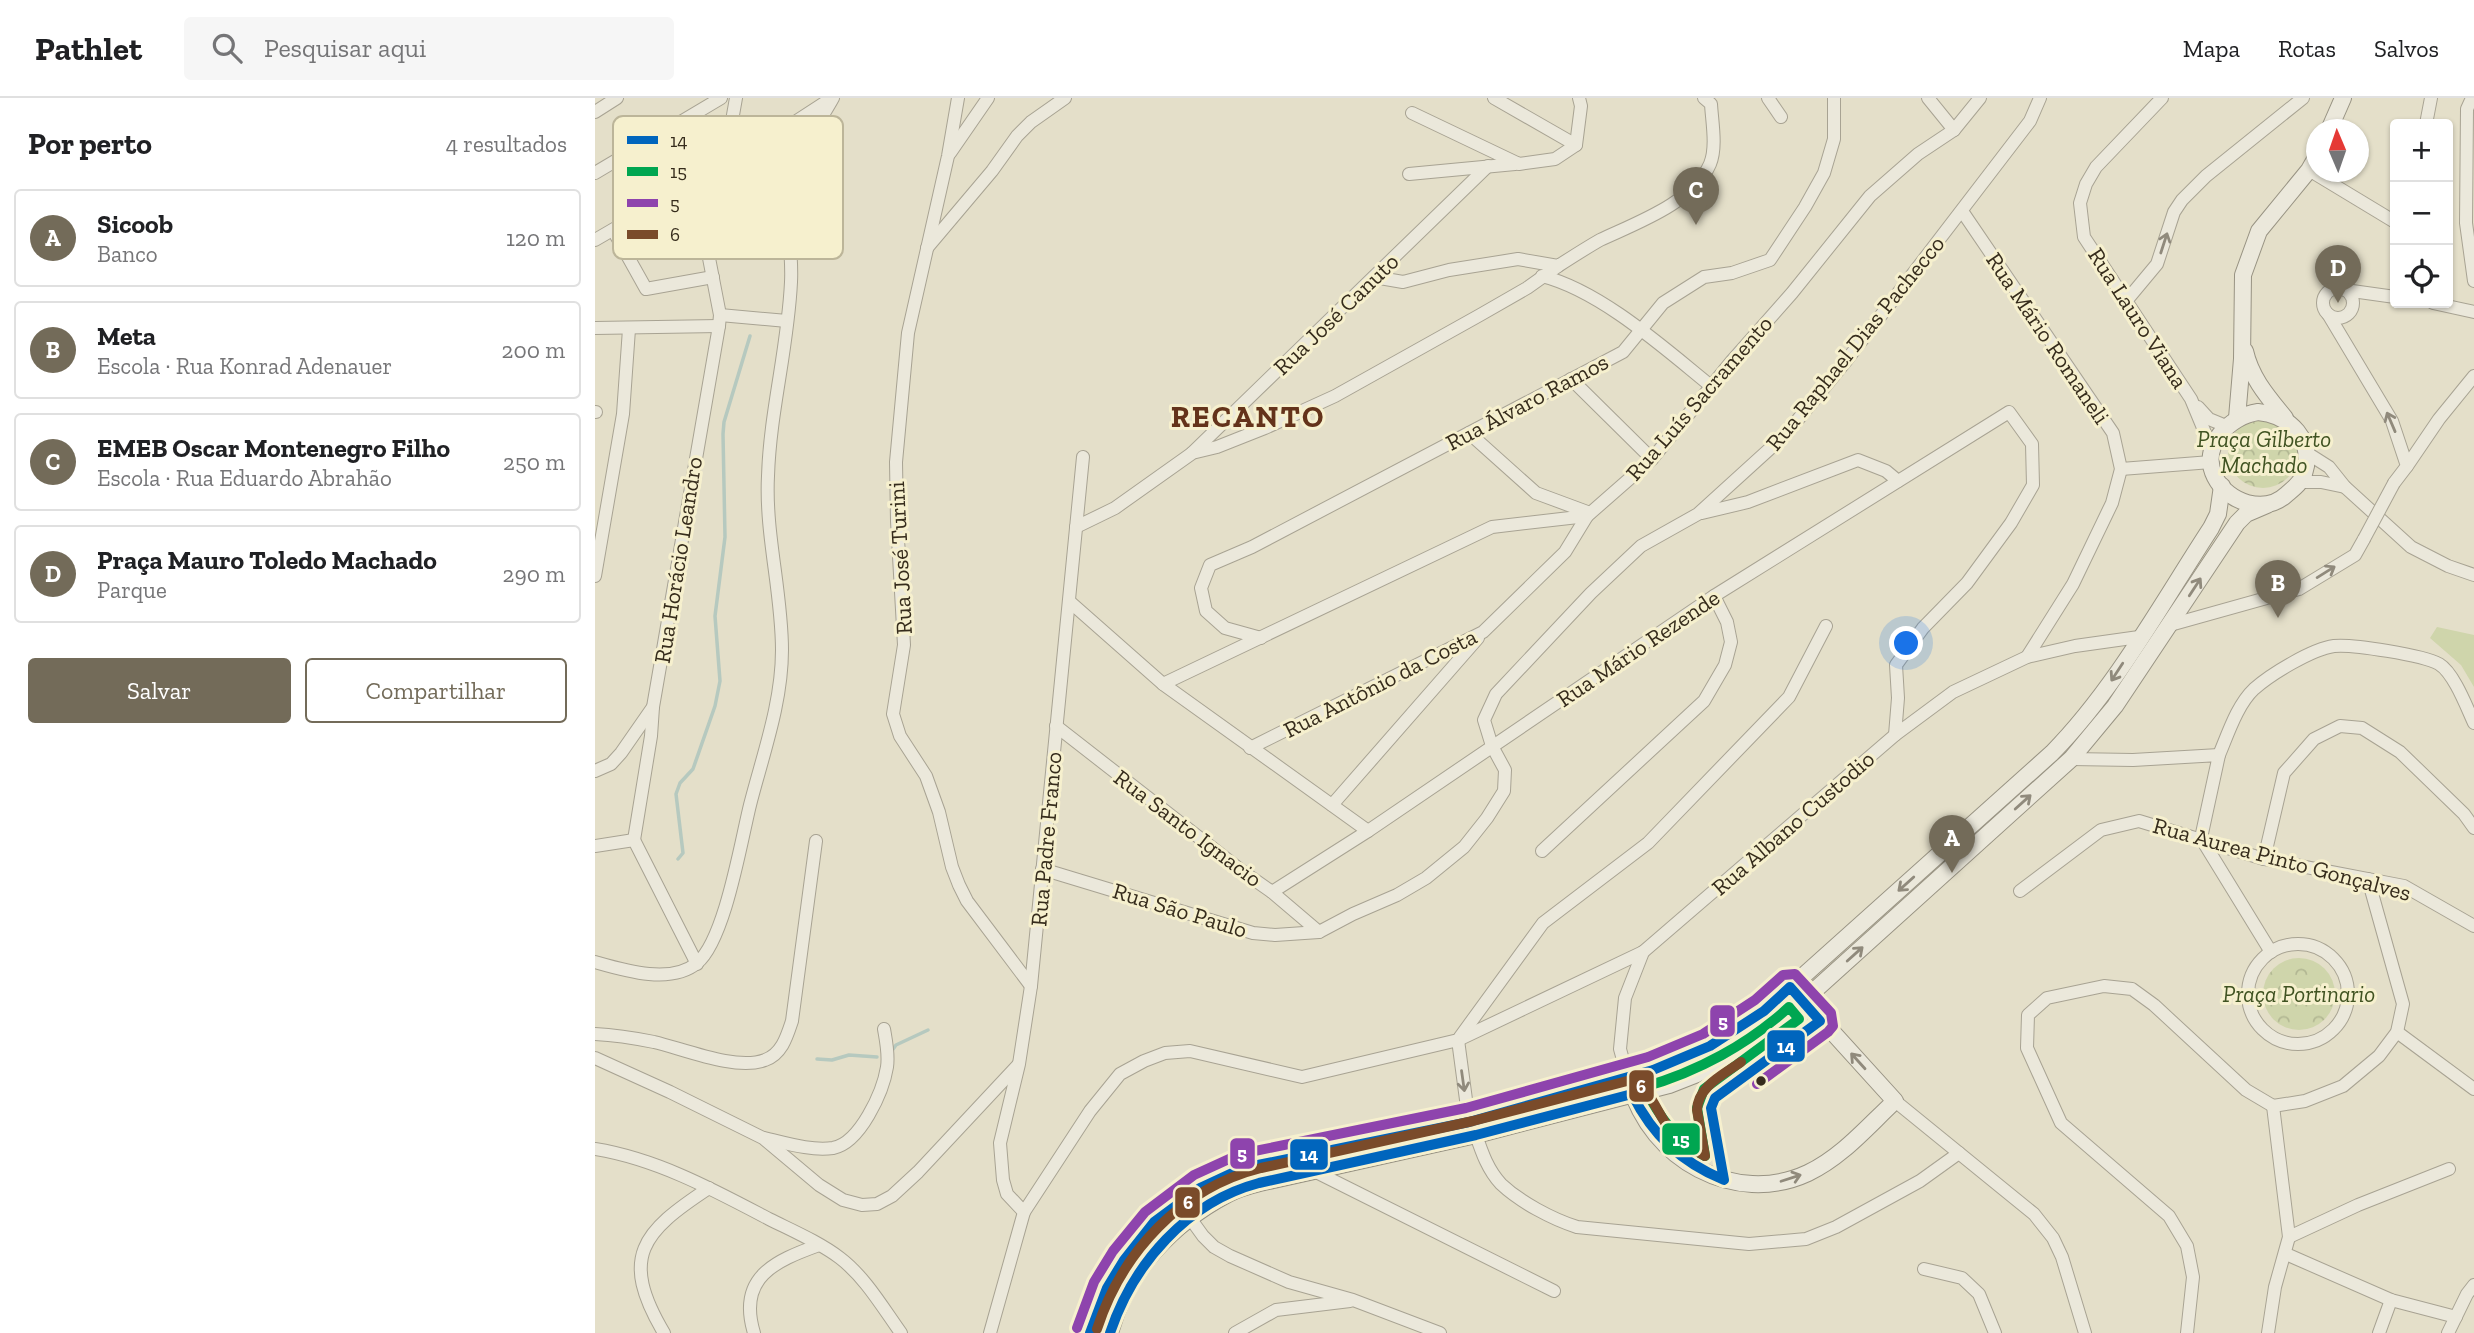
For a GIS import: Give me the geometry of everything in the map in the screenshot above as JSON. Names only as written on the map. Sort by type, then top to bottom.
[{"type":"main road","points":[[2334,119],[2343,98]]},
{"type":"main road","points":[[2231,422],[2243,338],[2243,275],[2259,231],[2306,172]]},
{"type":"main road","points":[[1630,1086],[1669,1085],[1722,1061],[1780,1025],[1804,1000],[2071,759],[2115,706],[2237,523],[2246,514],[2280,501],[2299,482],[2307,465],[2307,453],[2299,432],[2257,383],[2248,363],[2243,338]]},
{"type":"main road","points":[[2267,505],[2249,504],[2231,495],[2215,476],[2212,457],[2218,437],[2231,422],[2258,412],[2271,413],[2287,420]]},
{"type":"main road","points":[[1110,1333],[1125,1293],[1163,1240],[1230,1192],[1630,1086],[1710,1046],[1763,1011],[2077,728],[2100,699],[2211,528],[2218,513],[2222,486]]},
{"type":"main road","points":[[1630,1086],[1642,1117],[1674,1153],[1698,1170],[1724,1181],[1756,1184],[1781,1182],[1835,1157],[1895,1101],[1790,987]]},
{"type":"main road","points":[[1090,1333],[1107,1288],[1124,1260],[1154,1222],[1200,1188],[1243,1168],[1473,1129]]},
{"type":"street","points":[[595,112],[617,98]]},
{"type":"street","points":[[692,116],[722,98]]},
{"type":"street","points":[[733,116],[736,98]]},
{"type":"street","points":[[804,116],[832,98]]},
{"type":"street","points":[[822,116],[832,98]]},
{"type":"street","name":"Rua José Turini","points":[[958,98],[948,156],[908,333],[896,462],[905,645],[893,714],[900,736],[926,776],[939,812],[952,867],[967,901],[1031,986]]},
{"type":"street","points":[[948,156],[988,98]]},
{"type":"street","points":[[925,251],[992,171],[1017,136],[1031,121],[1065,98]]},
{"type":"street","points":[[1495,98],[1576,145]]},
{"type":"street","points":[[1409,174],[1555,159],[1576,145],[1581,106],[1579,98]]},
{"type":"street","points":[[1191,454],[1265,428],[1335,396],[1410,356],[1527,288],[1558,266],[1690,192],[1711,163],[1711,104],[1704,98]]},
{"type":"street","points":[[1768,98],[1781,117]]},
{"type":"street","name":"Rua Álvaro Ramos","points":[[1261,638],[1226,628],[1206,611],[1201,588],[1210,565],[1252,547],[1623,352],[1663,303],[1704,277],[1732,273],[1770,260],[1805,207],[1823,173],[1834,139],[1834,98]]},
{"type":"street","points":[[1928,98],[1954,130]]},
{"type":"street","name":"Rua Luís Sacramento","points":[[1589,515],[1652,459],[1870,196],[1918,154],[1954,130],[1980,98]]},
{"type":"street","name":"Rua Raphael Dias Pachecco","points":[[1319,932],[1397,895],[1426,878],[1464,847],[1504,791],[1506,769],[1492,746],[1485,720],[1496,694],[1591,593],[1641,546],[1698,514],[1786,434],[1962,211],[2030,121],[2040,98]]},
{"type":"street","name":"Rua Lauro Viana","points":[[2162,98],[2096,167],[2086,184],[2080,203],[2084,237],[2191,400],[2209,419],[2231,422]]},
{"type":"street","points":[[2127,300],[2157,264],[2174,212],[2182,200],[2206,176],[2303,98]]},
{"type":"street","points":[[2427,119],[2431,98]]},
{"type":"street","points":[[2472,98],[2467,109],[2466,210],[2473,275]]},
{"type":"street","points":[[1412,113],[1519,164]]},
{"type":"street","points":[[595,173],[613,162]]},
{"type":"street","name":"Rua José Canuto","points":[[1076,527],[1115,508],[1191,454],[1488,166]]},
{"type":"street","points":[[2339,182],[2390,218]]},
{"type":"street","name":"Rua Mário Romaneli","points":[[1962,211],[2113,433],[2121,469],[2112,503],[2073,584],[2027,657]]},
{"type":"street","points":[[595,240],[613,230]]},
{"type":"street","points":[[629,259],[646,289],[713,277]]},
{"type":"street","points":[[710,259],[720,320]]},
{"type":"street","points":[[595,962],[645,974],[674,972],[697,964],[715,935],[736,871],[780,681],[781,637],[767,478],[792,281],[791,259]]},
{"type":"street","points":[[1374,276],[1403,282],[1449,270],[1518,259],[1558,266]]},
{"type":"street","points":[[1542,276],[1565,282],[1640,329],[1711,386]]},
{"type":"street","points":[[2390,296],[2335,289],[2325,295],[2323,304],[2392,421],[2407,466]]},
{"type":"street","points":[[2327,314],[2339,318],[2349,313],[2352,299],[2345,290]]},
{"type":"street","points":[[2453,307],[2474,312]]},
{"type":"street","points":[[595,328],[629,329],[720,320],[787,321]]},
{"type":"street","name":"Rua Horácio Leandro","points":[[595,771],[611,764],[621,753],[653,706],[720,320]]},
{"type":"street","points":[[595,576],[623,414],[629,329]]},
{"type":"street","points":[[2170,625],[2299,589],[2355,555],[2394,483],[2439,419],[2474,376]]},
{"type":"street","points":[[1571,379],[1652,459]]},
{"type":"street","name":"Rua Lauro Viana","points":[[2191,400],[2212,457]]},
{"type":"street","name":"Rua Mário Rezende","points":[[1272,892],[1368,831],[1714,596],[2009,412],[2032,444],[2033,485],[2011,523],[1967,583],[1923,628],[1896,665],[1898,698],[1895,735]]},
{"type":"street","points":[[1469,433],[1536,494],[1589,515]]},
{"type":"street","points":[[2307,453],[2329,467],[2345,487],[2411,547],[2474,575]]},
{"type":"street","name":"Rua Padre Franco","points":[[1024,1212],[1007,1194],[1000,1143],[1019,1064],[1031,986],[1083,457]]},
{"type":"street","points":[[2121,469],[2212,457]]},
{"type":"street","points":[[1698,514],[1748,502],[1858,460],[1886,471],[1898,481]]},
{"type":"street","points":[[2299,482],[2322,482],[2345,487]]},
{"type":"street","points":[[1163,684],[1492,527],[1589,515]]},
{"type":"street","name":"Rua Antônio da Costa","points":[[1250,748],[1483,632],[1565,552],[1589,515]]},
{"type":"street","points":[[1542,851],[1704,701],[1725,665],[1731,642],[1727,622],[1714,596]]},
{"type":"street","points":[[1070,602],[1163,684],[1368,831]]},
{"type":"street","points":[[1826,626],[1789,697],[1648,843],[1543,923],[1458,1040],[1473,1129],[1483,1158],[1502,1185],[1556,1220],[1577,1227],[1749,1244],[1805,1240],[1821,1234],[1920,1181],[1959,1153]]},
{"type":"street","points":[[1332,805],[1483,632]]},
{"type":"street","name":"Rua Albano Custodio","points":[[990,1333],[1024,1212],[1103,1094],[1120,1074],[1144,1061],[1165,1054],[1190,1051],[1302,1077],[1458,1040],[1643,951],[1895,735],[1953,692],[2027,657],[2075,646],[2140,638]]},
{"type":"street","points":[[2271,952],[2201,838],[2219,755],[2239,711],[2253,690],[2284,667],[2333,646],[2407,654],[2441,664],[2460,691],[2474,723]]},
{"type":"street","points":[[653,706],[651,736],[634,840],[697,964]]},
{"type":"street","name":"Rua Santo Ignacio","points":[[1056,726],[1272,892],[1319,932]]},
{"type":"street","points":[[2265,859],[2284,773],[2314,739],[2340,726],[2362,728],[2400,752],[2464,814],[2474,828]]},
{"type":"street","points":[[2071,759],[2133,760],[2219,755]]},
{"type":"street","name":"Rua Aurea Pinto Gonçalves","points":[[2020,891],[2101,830],[2139,821],[2265,859],[2404,886],[2474,926]]},
{"type":"street","points":[[595,846],[634,840]]},
{"type":"street","points":[[595,1034],[648,1041],[725,1061],[765,1060],[778,1052],[793,1021],[816,841]]},
{"type":"street","name":"Rua São Paulo","points":[[1042,869],[1253,933],[1275,935],[1319,932]]},
{"type":"street","points":[[2187,1333],[2193,1277],[2187,1246],[2169,1216],[2061,1123],[2027,1048],[2028,1016],[2047,998],[2105,986],[2132,989],[2154,1005],[2246,1090],[2273,1105],[2305,1101],[2343,1086],[2379,1056],[2397,1032],[2403,1004],[2368,879]]},
{"type":"street","points":[[2303,944],[2319,948],[2338,964],[2348,986],[2348,1003],[2343,1018],[2332,1031],[2318,1040],[2302,1044],[2285,1043],[2270,1036],[2258,1024],[2248,993],[2251,977],[2259,963],[2271,952],[2286,945],[2303,944]]},
{"type":"street","points":[[1630,1086],[1619,1049],[1625,998],[1643,951]]},
{"type":"street","points":[[763,1138],[817,1148],[834,1148],[855,1137],[885,1078],[887,1053],[884,1029]]},
{"type":"street","points":[[2397,1032],[2474,1089]]},
{"type":"street","points":[[595,1058],[763,1138],[819,1185],[843,1200],[862,1205],[877,1204],[892,1196],[1019,1064]]},
{"type":"street","points":[[1895,1101],[2034,1214],[2053,1238],[2062,1257],[2085,1333]]},
{"type":"street","points":[[2267,1333],[2275,1287],[2289,1237],[2273,1105]]},
{"type":"street","points":[[595,1149],[659,1166],[709,1188],[819,1245],[855,1271],[901,1333]]},
{"type":"street","points":[[2289,1237],[2358,1205],[2449,1169]]},
{"type":"street","points":[[1314,1171],[1553,1291]]},
{"type":"street","points":[[664,1333],[643,1294],[641,1259],[649,1239],[660,1225],[709,1188]]},
{"type":"street","points":[[1191,1218],[1202,1236],[1230,1256],[1289,1282],[1353,1300],[1440,1333]]},
{"type":"street","points":[[754,1333],[750,1311],[753,1292],[759,1278],[780,1259],[819,1245]]},
{"type":"street","points":[[2286,1254],[2391,1300],[2456,1317]]},
{"type":"street","points":[[1924,1269],[1962,1278],[1979,1294],[1995,1333]]},
{"type":"street","points":[[2448,1333],[2474,1285]]},
{"type":"street","points":[[1235,1333],[1276,1310],[1353,1300]]},
{"type":"street","points":[[2379,1333],[2391,1300]]},
{"type":"green space","name":"Praça Gilberto Machado","points":[[2263,418],[2282,424],[2292,434],[2298,453],[2292,472],[2282,482],[2263,488],[2244,482],[2234,472],[2228,453],[2234,434],[2244,424]]},
{"type":"green space","points":[[2437,627],[2474,635],[2474,687],[2461,665],[2430,638]]},
{"type":"green space","name":"Praça Portinario","points":[[2299,958],[2319,964],[2329,974],[2335,994],[2329,1014],[2319,1024],[2299,1030],[2279,1024],[2269,1014],[2263,994],[2269,974],[2279,964]]},
{"type":"waterway","points":[[678,859],[683,853],[676,794],[680,783],[693,769],[715,706],[720,681],[715,616],[725,537],[724,422],[750,336]]},
{"type":"waterway","points":[[891,1052],[896,1045],[928,1030]]},
{"type":"waterway","points":[[817,1059],[832,1060],[849,1055],[877,1057]]},
{"type":"transit line","name":"5","points":[[1077,1328],[1094,1282],[1113,1251],[1145,1212],[1194,1175],[1240,1154],[1466,1108],[1648,1057],[1703,1034],[1755,1000],[1783,975],[1795,974],[1831,1013],[1833,1026],[1757,1084]]},
{"type":"transit line","name":"14","points":[[1090,1333],[1107,1288],[1124,1260],[1154,1222],[1200,1188],[1243,1168],[1469,1122],[1653,1070],[1710,1046],[1764,1011],[1790,987],[1820,1021],[1715,1098],[1711,1108],[1724,1180],[1694,1165],[1670,1146],[1649,1123],[1632,1094],[1476,1135],[1259,1183],[1233,1192],[1209,1205],[1166,1239],[1133,1283],[1110,1333]]},
{"type":"transit line","name":"15","points":[[1789,1007],[1799,1019],[1704,1089],[1697,1108],[1705,1156],[1685,1143],[1669,1127],[1644,1087],[1703,1065],[1740,1045],[1789,1007]]},
{"type":"transit line","name":"6","points":[[1097,1329],[1122,1274],[1158,1227],[1205,1191],[1232,1178],[1261,1168],[1473,1121],[1631,1080],[1637,1082],[1647,1093],[1673,1132],[1705,1156],[1698,1102],[1713,1082],[1741,1062]]},
{"type":"place","name":"EMEB Oscar Montenegro Filho","points":[[1696,225]]},
{"type":"place","name":"Praça Mauro Toledo Machado","points":[[2338,303]]},
{"type":"place","name":"Meta","points":[[2278,618]]},
{"type":"place","name":"Sicoob","points":[[1952,873]]},
{"type":"district","name":"RECANTO","points":[[1248,417]]}]
